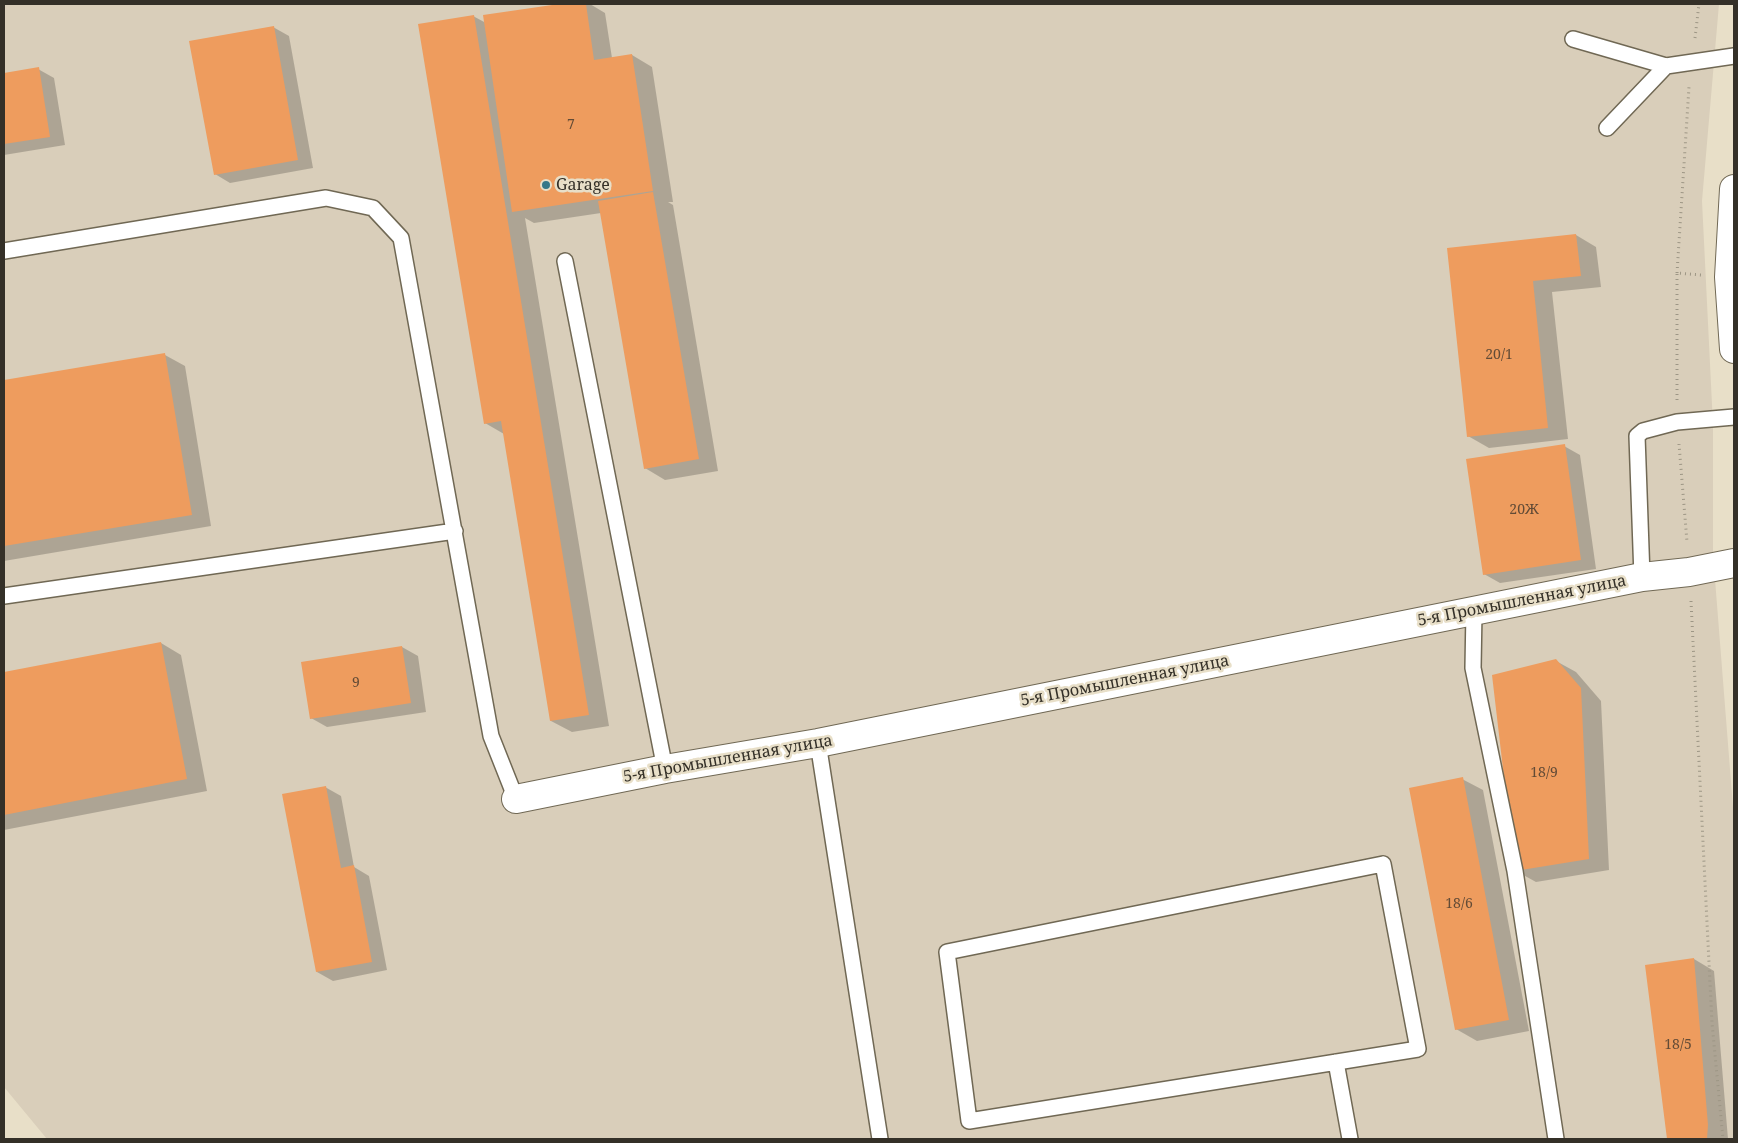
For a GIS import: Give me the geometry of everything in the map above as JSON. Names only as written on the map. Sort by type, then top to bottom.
[{"type":"street","points":[[1734,189],[1730,277],[1734,349]]},
{"type":"street","name":"5-я Промышленная улица","points":[[516,799],[664,769],[818,743],[1642,577],[1689,572],[1734,563]]},
{"type":"lane","points":[[1573,39],[1666,66],[1734,56]]},
{"type":"lane","points":[[1607,128],[1666,66]]},
{"type":"lane","points":[[4,251],[326,198],[373,208],[402,238],[491,736],[516,799]]},
{"type":"lane","points":[[565,261],[664,769]]},
{"type":"lane","points":[[1642,577],[1637,436],[1643,431],[1677,422],[1734,417]]},
{"type":"lane","points":[[4,596],[455,531]]},
{"type":"lane","points":[[1474,611],[1473,668],[1515,871],[1556,1139]]},
{"type":"lane","points":[[818,743],[880,1139]]},
{"type":"lane","points":[[1383,864],[1418,1049],[1336,1062],[970,1121],[947,952],[1383,864]]},
{"type":"lane","points":[[1336,1062],[1350,1139]]},
{"type":"path","points":[[1694,42],[1699,4]]},
{"type":"path","points":[[1690,80],[1685,119],[1677,273],[1677,422],[1689,572],[1712,1024],[1723,1139]]},
{"type":"path","points":[[1677,273],[1730,277]]},
{"type":"shaded area","points":[[4,4],[1719,4],[1702,201],[1713,425],[1713,554],[1734,820],[1734,1139],[47,1139],[4,1087]]},
{"type":"building","points":[[559,4],[586,4],[594,60],[632,54],[653,191],[512,212],[483,15]]},
{"type":"building","points":[[474,15],[589,715],[550,721],[501,421],[484,424],[418,24]]},
{"type":"building","points":[[274,26],[298,160],[214,175],[189,41]]},
{"type":"building","points":[[39,67],[50,137],[4,144],[4,73]]},
{"type":"building","points":[[653,192],[699,459],[644,469],[598,201]]},
{"type":"building","points":[[1576,234],[1581,276],[1533,281],[1548,428],[1467,437],[1447,248]]},
{"type":"building","points":[[165,353],[192,515],[4,546],[4,380]]},
{"type":"building","points":[[1565,444],[1581,560],[1483,575],[1466,459]]},
{"type":"building","points":[[161,642],[187,779],[4,815],[4,672]]},
{"type":"building","points":[[402,646],[411,703],[310,719],[301,662]]},
{"type":"building","points":[[1556,659],[1581,688],[1589,859],[1515,871],[1492,675]]},
{"type":"building","points":[[1463,777],[1509,1020],[1455,1030],[1409,788]]},
{"type":"building","points":[[326,786],[341,868],[354,865],[372,962],[316,972],[282,794]]},
{"type":"building","points":[[1694,958],[1708,1125],[1707,1139],[1667,1139],[1645,965]]},
{"type":"place","name":"Garage","points":[[546,185]]}]
